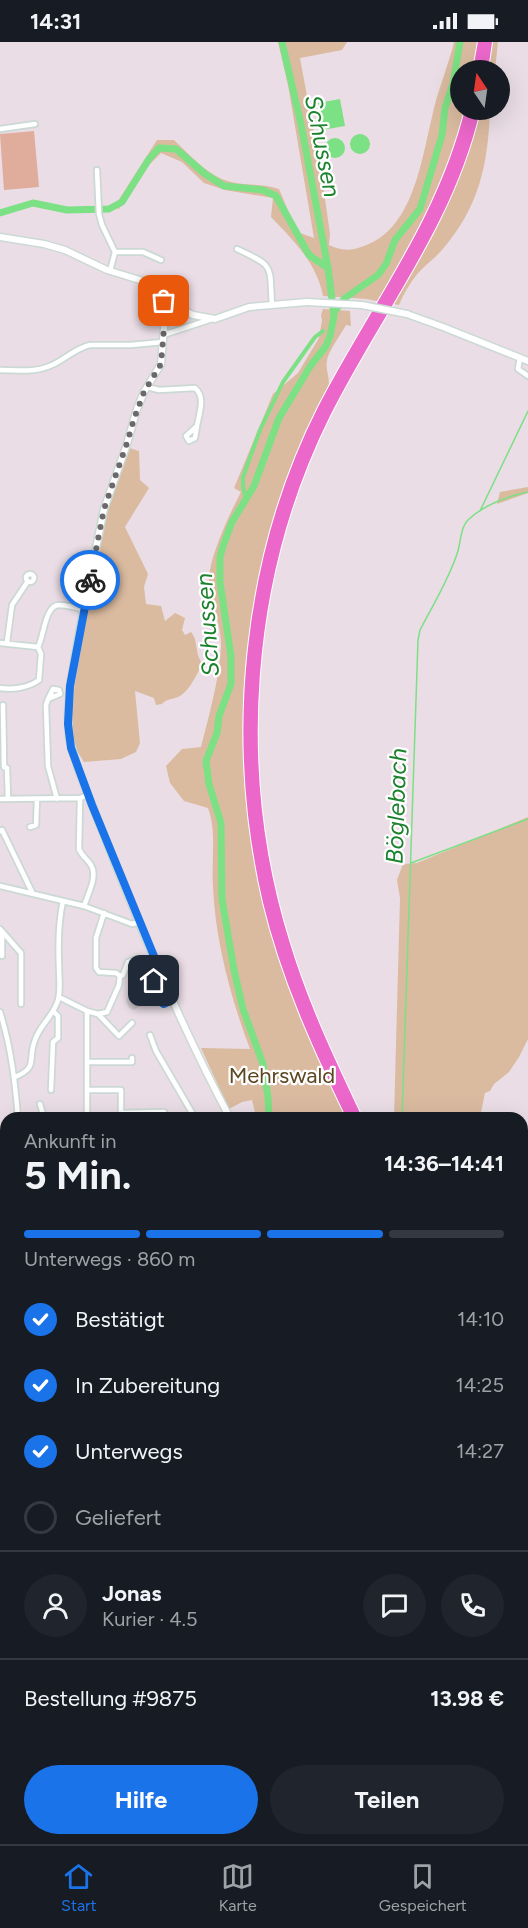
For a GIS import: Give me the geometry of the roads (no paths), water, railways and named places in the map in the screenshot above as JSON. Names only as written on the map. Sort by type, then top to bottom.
[{"type":"highway","points":[[479,60],[482,42]]},
{"type":"highway","points":[[485,60],[488,42]]},
{"type":"highway","points":[[348,1112],[292,984],[265,892],[256,843],[249,768],[249,697],[253,644],[259,601],[276,528],[306,444],[341,373],[415,248],[453,163],[466,120]]},
{"type":"highway","points":[[355,1112],[298,982],[285,942],[267,869],[255,768],[254,697],[259,644],[282,531],[311,447],[347,374],[437,219],[459,164],[473,120]]},
{"type":"main road","points":[[0,237],[54,246],[110,271],[148,283],[164,301],[193,315],[215,319],[249,307],[307,302],[362,305],[407,314],[528,361]]},
{"type":"main road","points":[[164,301],[161,364],[137,409],[124,455],[104,509],[70,686],[68,724],[74,759],[88,795],[172,1000],[227,1112]]},
{"type":"street","points":[[0,129],[35,124]]},
{"type":"street","points":[[97,170],[99,214],[114,252],[110,271]]},
{"type":"street","points":[[237,249],[258,259],[269,269],[272,276],[272,305]]},
{"type":"street","points":[[114,252],[143,252],[161,260]]},
{"type":"street","points":[[0,370],[40,369],[83,346],[131,345],[163,338],[215,319]]},
{"type":"street","points":[[520,358],[518,369],[528,376]]},
{"type":"street","points":[[147,387],[159,390],[195,388],[201,396],[197,426]]},
{"type":"street","points":[[6,642],[12,605],[28,581]]},
{"type":"street","points":[[0,688],[11,690],[39,680],[41,654],[38,647],[43,637],[48,613],[53,607],[59,605],[84,609]]},
{"type":"street","points":[[0,643],[38,647]]},
{"type":"street","points":[[48,699],[46,705],[48,766],[57,799]]},
{"type":"street","points":[[3,705],[2,766],[7,768],[8,799]]},
{"type":"street","points":[[0,799],[80,798],[88,795]]},
{"type":"street","points":[[80,798],[79,849],[82,856],[92,866],[94,876],[84,906]]},
{"type":"street","points":[[30,827],[36,825],[37,799]]},
{"type":"street","points":[[0,831],[2,830],[11,847],[32,892]]},
{"type":"street","points":[[0,886],[84,906],[132,924],[140,922]]},
{"type":"street","points":[[15,1077],[28,1071],[31,1066],[32,1047],[36,1037],[54,1012],[59,997],[58,937],[63,901]]},
{"type":"street","points":[[104,913],[96,938],[96,968],[99,972],[116,973],[120,976]]},
{"type":"street","points":[[1,930],[2,956]]},
{"type":"street","points":[[1,930],[21,953],[21,1004]]},
{"type":"street","points":[[59,997],[87,1011],[98,1014],[107,1012],[119,985],[120,976],[123,975],[128,962],[136,959],[146,961],[154,981],[152,986],[156,999],[164,1004],[172,1000]]},
{"type":"street","points":[[87,1011],[87,1112]]},
{"type":"street","points":[[0,1012],[15,1077],[18,1112]]},
{"type":"street","points":[[51,1090],[53,1042],[58,1038],[58,1016],[54,1012]]},
{"type":"street","points":[[98,1014],[119,1036],[132,1023]]},
{"type":"street","points":[[150,1035],[156,1051],[192,1112]]},
{"type":"street","points":[[88,1062],[132,1062],[132,1058]]},
{"type":"street","points":[[87,1090],[121,1090],[121,1112]]},
{"type":"street","points":[[40,1104],[41,1112]]},
{"type":"waterway","name":"Schussen","points":[[269,1112],[263,1064],[243,1009],[234,970],[222,899],[221,823],[209,784],[206,761],[217,733],[219,716],[231,684],[231,656],[220,582],[220,557],[223,546],[232,522],[254,486],[279,418],[311,365],[326,346],[334,316],[328,268],[301,124],[282,42]]},
{"type":"waterway","points":[[334,312],[345,298],[378,275],[386,264],[395,240],[420,209],[442,135],[445,108],[453,84],[460,42]]},
{"type":"waterway","points":[[0,213],[33,203],[67,210],[109,209],[122,202],[149,159],[159,148],[176,149],[205,174],[224,186],[263,190],[276,196],[309,255],[328,268]]},
{"type":"waterway","points":[[246,499],[243,477],[260,430],[283,382],[315,337],[323,331]]},
{"type":"waterway","points":[[480,511],[528,411]]},
{"type":"waterway","name":"Böglebach","points":[[402,1112],[420,630],[449,574],[466,522],[489,505],[528,492]]},
{"type":"waterway","points":[[411,863],[528,819]]},
{"type":"park label","name":"Mehrswald","points":[[282,1075]]}]
